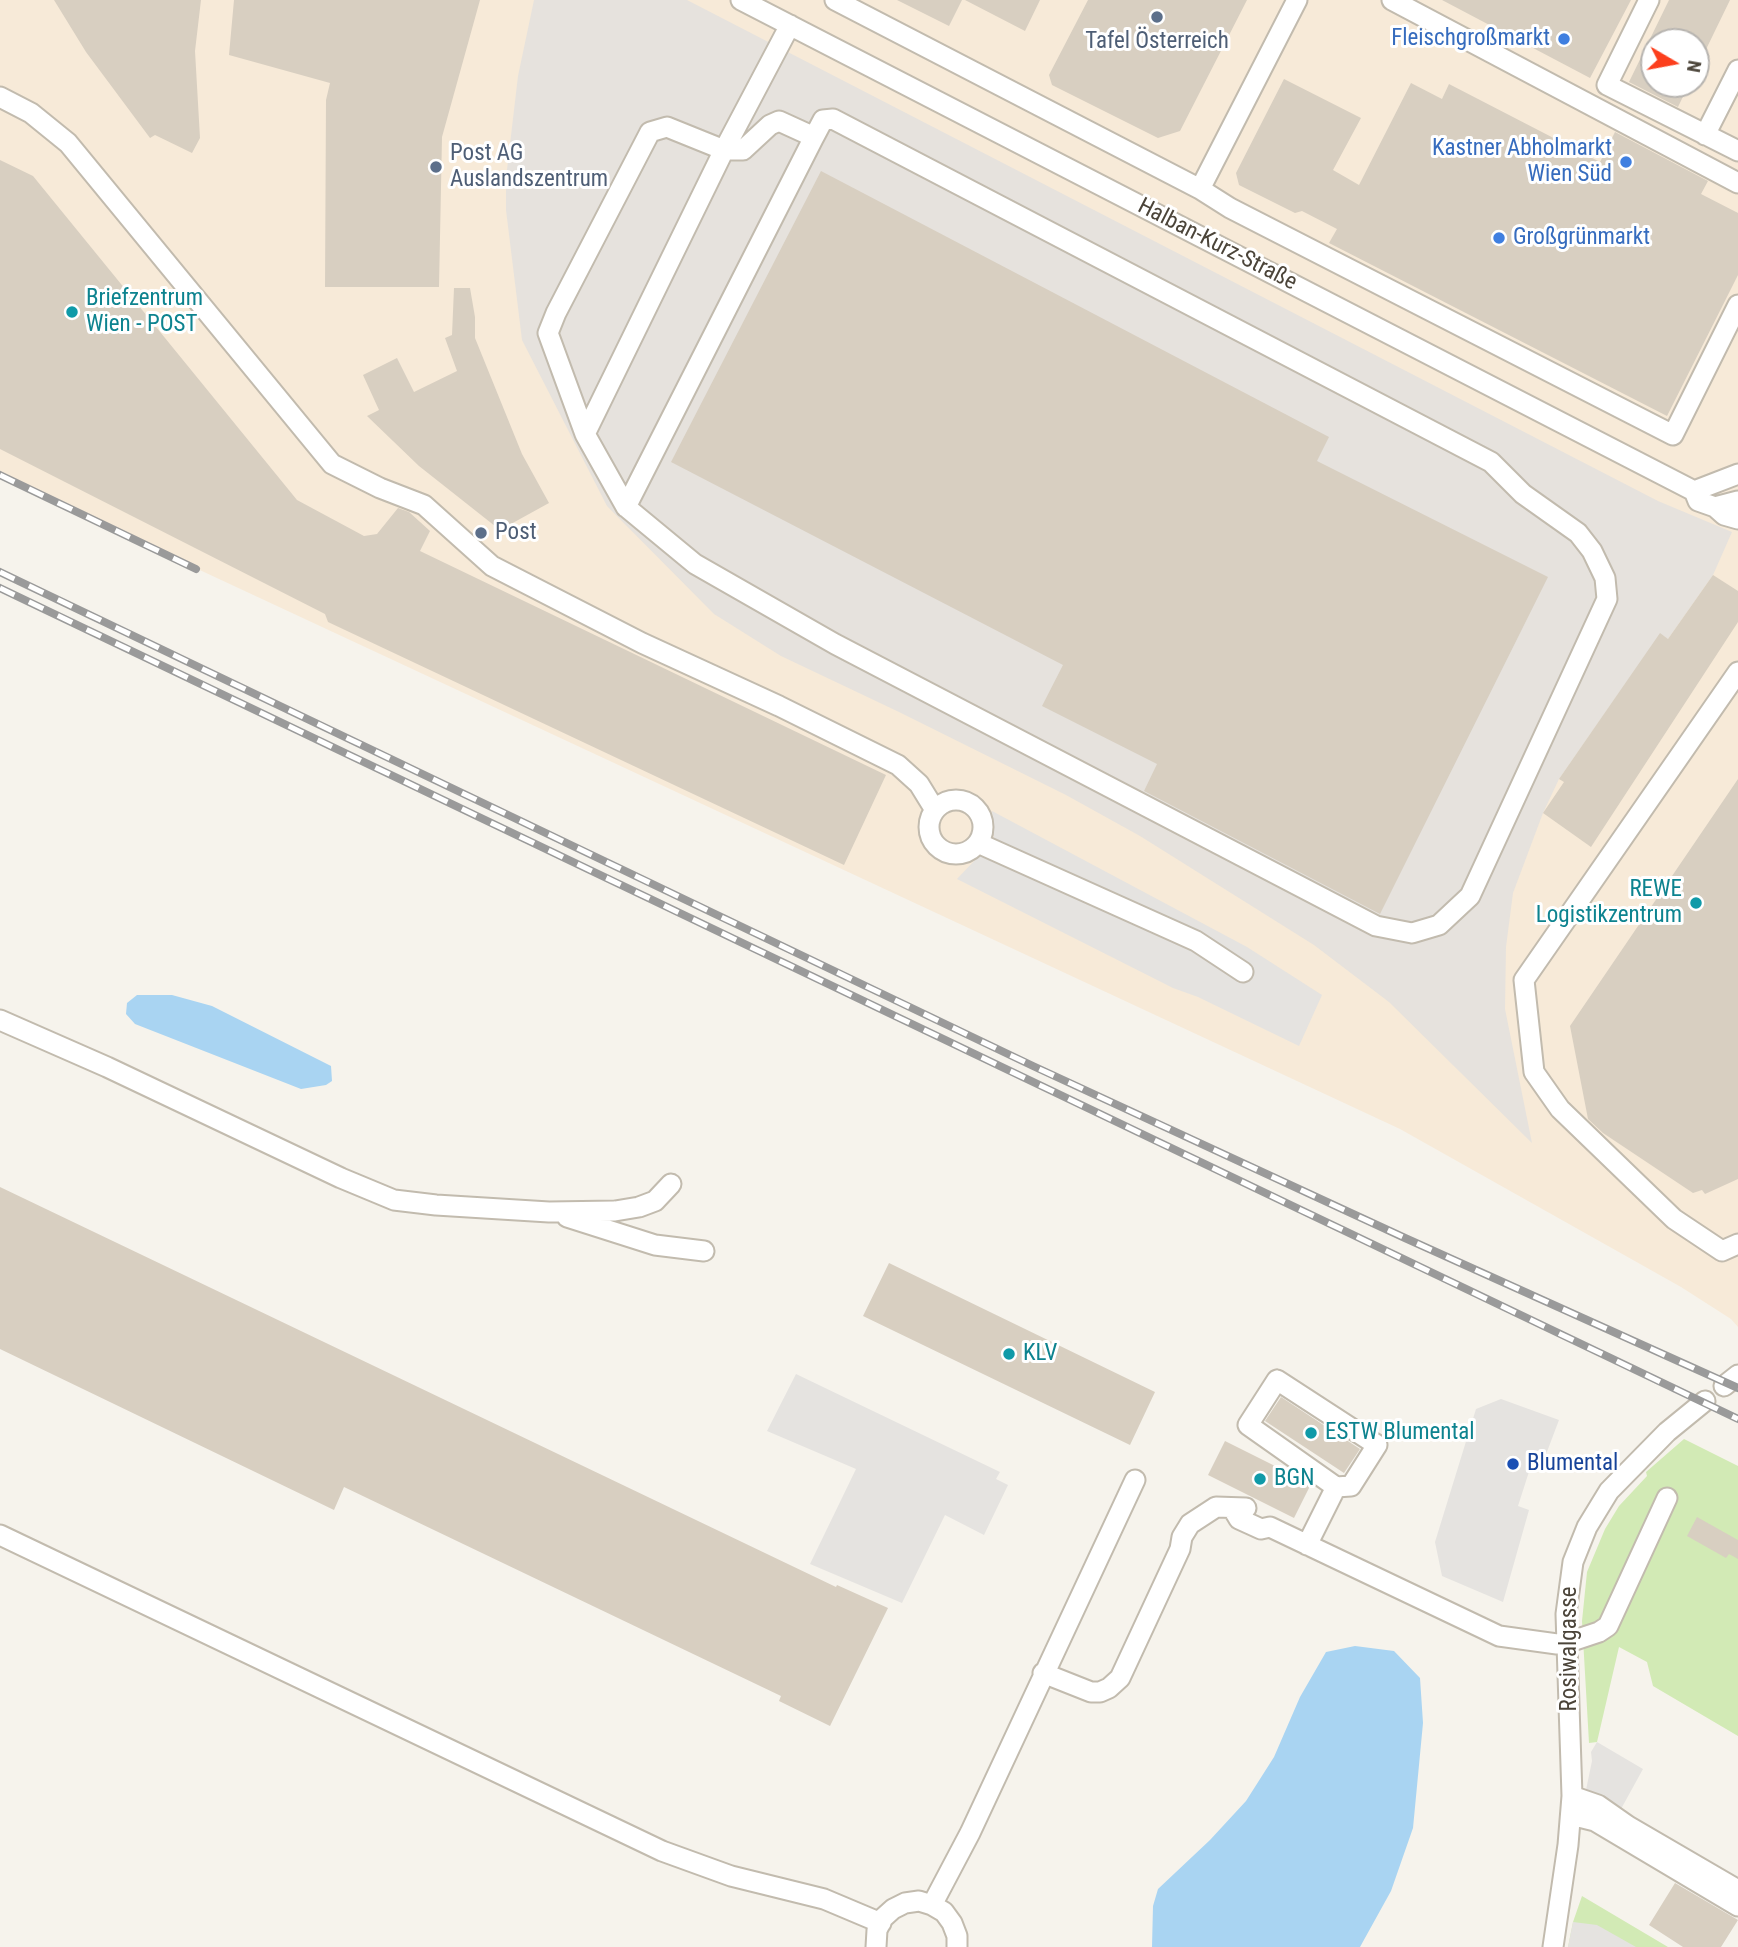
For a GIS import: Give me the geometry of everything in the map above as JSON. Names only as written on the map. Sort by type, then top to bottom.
[{"type":"street","name":"Halban-Kurz-Straße","points":[[741,0],[1694,491],[1698,501],[1738,519]]},
{"type":"street","points":[[835,0],[1200,189],[1230,208],[1673,435],[1738,306]]},
{"type":"street","points":[[1200,189],[1297,0]]},
{"type":"street","points":[[1392,0],[1738,183]]},
{"type":"street","points":[[1649,0],[1607,85],[1738,150]]},
{"type":"street","points":[[585,434],[724,150],[790,25]]},
{"type":"street","points":[[1705,135],[1738,70]]},
{"type":"street","points":[[0,97],[31,113],[68,143],[332,464],[380,488],[424,505],[492,566],[642,643],[898,765],[919,784],[935,810]]},
{"type":"street","points":[[626,507],[823,120],[833,119],[1491,462],[1523,494],[1578,533],[1592,551],[1605,578],[1608,599],[1470,896],[1439,925],[1412,933],[1376,926],[835,644],[695,564],[626,507],[585,434],[548,333],[556,313],[650,132],[667,127],[724,150],[743,150],[769,125],[779,121],[814,137]]},
{"type":"street","points":[[1694,491],[1738,474]]},
{"type":"street","points":[[1715,507],[1738,501]]},
{"type":"street","points":[[1738,672],[1524,980],[1534,1072],[1560,1109],[1674,1219],[1722,1251],[1738,1244]]},
{"type":"street","points":[[951,800],[969,803],[981,816],[983,825],[978,843],[964,853],[947,852],[940,848],[930,834],[931,817],[935,810],[951,800]]},
{"type":"street","points":[[978,843],[1196,941],[1243,972]]},
{"type":"street","points":[[0,1020],[394,1200],[549,1212],[615,1211],[655,1201],[671,1184]]},
{"type":"street","points":[[549,1212],[655,1245],[704,1251]]},
{"type":"street","points":[[1277,1380],[1377,1445],[1351,1486],[1336,1487],[1248,1425],[1277,1380]]},
{"type":"street","name":"Rosiwalgasse","points":[[1553,1947],[1571,1806],[1566,1643],[1568,1587],[1579,1545],[1591,1518],[1609,1491],[1667,1432],[1705,1401]]},
{"type":"street","points":[[932,1905],[970,1833],[1135,1480]]},
{"type":"street","points":[[1307,1545],[1336,1487]]},
{"type":"street","points":[[1043,1673],[1091,1692],[1109,1688],[1120,1678],[1180,1549],[1189,1542],[1198,1520],[1216,1507],[1233,1509],[1239,1519],[1261,1529],[1270,1527],[1499,1636],[1551,1644],[1566,1643],[1599,1632],[1608,1626],[1667,1498]]},
{"type":"street","points":[[0,1535],[662,1851],[732,1876],[824,1899],[881,1923]]},
{"type":"street","points":[[1571,1806],[1598,1805],[1628,1826],[1738,1890]]},
{"type":"street","points":[[1571,1806],[1738,1906]]},
{"type":"street","points":[[876,1947],[877,1930],[893,1909],[905,1903],[919,1901],[944,1912],[957,1936],[957,1947]]},
{"type":"shaded area","points":[[0,0],[1738,0],[1738,1327],[1731,1319],[1681,1287],[1400,1129],[0,477]]},
{"type":"shaded area","points":[[534,0],[687,0],[1658,501],[1732,532],[1713,575],[1668,639],[1660,634],[1559,779],[1543,813],[1513,893],[1506,947],[1505,1009],[1532,1143],[1389,1002],[1314,945],[1140,836],[1066,795],[781,656],[714,614],[607,506],[522,340],[506,210],[506,178],[518,76]]},
{"type":"shaded area","points":[[992,811],[1247,947],[1322,995],[1299,1046],[1198,997],[1173,988],[957,879],[994,840]]},
{"type":"shaded area","points":[[796,1374],[1000,1472],[996,1479],[1008,1485],[984,1535],[945,1515],[902,1603],[810,1564],[856,1469],[767,1431]]},
{"type":"shaded area","points":[[1501,1399],[1559,1420],[1545,1457],[1534,1456],[1518,1506],[1529,1510],[1503,1602],[1442,1576],[1435,1542],[1476,1409]]},
{"type":"shaded area","points":[[1597,1742],[1643,1769],[1621,1809],[1586,1790],[1592,1761],[1591,1752]]},
{"type":"shaded area","points":[[1573,1922],[1597,1925],[1636,1947],[1568,1947]]},
{"type":"green space","points":[[1684,1439],[1738,1466],[1738,1736],[1653,1686],[1647,1662],[1619,1647],[1597,1742],[1589,1743],[1582,1621],[1587,1572],[1605,1529],[1619,1506],[1647,1476],[1646,1472]]},
{"type":"green space","points":[[1582,1896],[1668,1947],[1568,1947]]},
{"type":"water","points":[[137,995],[172,995],[212,1006],[331,1066],[332,1081],[326,1085],[301,1089],[135,1024],[126,1014],[127,1003]]},
{"type":"water","points":[[1355,1646],[1394,1651],[1420,1678],[1423,1723],[1413,1828],[1391,1891],[1360,1947],[1152,1947],[1153,1906],[1158,1889],[1210,1840],[1246,1801],[1274,1757],[1300,1697],[1326,1652]]},
{"type":"building","points":[[54,0],[201,0],[195,51],[200,138],[192,153],[155,135],[150,138],[86,52]]},
{"type":"building","points":[[234,0],[480,0],[442,137],[439,287],[325,287],[326,100],[330,83],[229,55]]},
{"type":"building","points":[[897,0],[962,0],[949,26]]},
{"type":"building","points":[[965,0],[1040,0],[1025,31]]},
{"type":"building","points":[[1088,0],[1247,0],[1180,131],[1158,138],[1052,85],[1049,75]]},
{"type":"building","name":"Fleischgroßmarkt","points":[[1442,0],[1631,0],[1590,78]]},
{"type":"building","points":[[1669,0],[1730,0],[1710,41],[1710,28],[1655,28]]},
{"type":"building","points":[[1640,59],[1640,88],[1629,82]]},
{"type":"building","points":[[1284,79],[1361,118],[1333,170],[1359,185],[1411,83],[1442,99],[1449,84],[1600,162],[1615,132],[1708,181],[1701,194],[1738,213],[1738,275],[1667,416],[1329,243],[1337,229],[1302,211],[1295,213],[1239,185],[1236,173]]},
{"type":"building","points":[[1660,98],[1682,98],[1678,107]]},
{"type":"building","points":[[0,160],[33,176],[297,500],[364,536],[377,534],[398,508],[409,512],[430,531],[420,551],[886,775],[844,865],[328,622],[325,614],[0,449]]},
{"type":"building","points":[[821,171],[1329,437],[1317,461],[1548,577],[1380,914],[1144,791],[1157,764],[1042,706],[1063,665],[671,462]]},
{"type":"building","points":[[454,288],[470,288],[475,338],[522,454],[549,503],[500,530],[419,466],[367,416],[379,410],[363,375],[397,358],[414,392],[457,371],[445,338],[452,335]]},
{"type":"building","points":[[1713,575],[1738,591],[1738,622],[1591,847],[1543,813],[1564,782],[1559,779],[1660,633],[1668,639]]},
{"type":"building","name":"REWE Logistikzentrum","points":[[1738,779],[1738,1179],[1705,1194],[1702,1190],[1693,1193],[1603,1133],[1588,1119],[1570,1026]]},
{"type":"building","points":[[0,1187],[836,1587],[837,1585],[888,1608],[830,1726],[779,1701],[781,1696],[344,1487],[334,1510],[0,1349]]},
{"type":"building","name":"KLV","points":[[889,1263],[1155,1392],[1130,1445],[863,1316]]},
{"type":"building","name":"ESTW Blumental","points":[[1281,1397],[1360,1449],[1344,1473],[1265,1421]]},
{"type":"building","name":"BGN","points":[[1225,1441],[1311,1484],[1294,1518],[1208,1475]]},
{"type":"building","points":[[1697,1517],[1738,1540],[1738,1559],[1729,1554],[1726,1558],[1687,1536]]},
{"type":"building","points":[[1675,1883],[1738,1920],[1721,1947],[1683,1947],[1649,1925]]},
{"type":"railway","points":[[0,475],[196,569]]},
{"type":"railway","points":[[0,572],[1033,1066],[1738,1388]]},
{"type":"railway","points":[[0,588],[1738,1419]]},
{"type":"place","name":"Tafel Österreich","points":[[1157,17]]},
{"type":"place","name":"Fleischgroßmarkt","points":[[1564,39]]},
{"type":"place","name":"Kastner Abholmarkt Wien Süd","points":[[1626,162]]},
{"type":"place","name":"Post AG Auslandszentrum","points":[[436,167]]},
{"type":"place","name":"Großgrünmarkt","points":[[1499,238]]},
{"type":"place","name":"Briefzentrum Wien - POST","points":[[72,312]]},
{"type":"place","name":"Post","points":[[481,533]]},
{"type":"place","name":"REWE Logistikzentrum","points":[[1696,903]]},
{"type":"place","name":"KLV","points":[[1009,1354]]},
{"type":"place","name":"ESTW Blumental","points":[[1311,1433]]},
{"type":"place","name":"Blumental","points":[[1513,1464]]},
{"type":"place","name":"BGN","points":[[1260,1479]]}]
